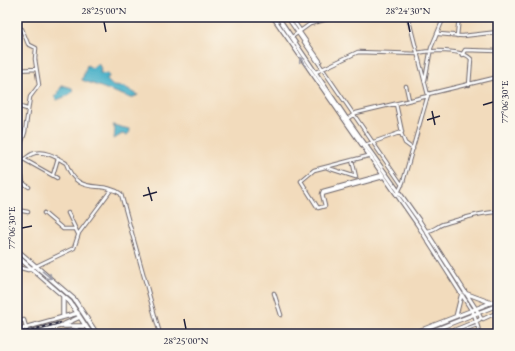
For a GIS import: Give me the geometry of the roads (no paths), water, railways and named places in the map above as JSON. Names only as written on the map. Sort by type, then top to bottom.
[{"type":"main road","points":[[17,250],[74,299],[97,334]]},
{"type":"main road","points":[[17,256],[62,296],[80,317],[90,334]]},
{"type":"main road","points":[[62,296],[63,317]]},
{"type":"main road","points":[[17,330],[82,311]]},
{"type":"main road","points":[[31,334],[60,326],[85,315]]},
{"type":"main road","points":[[60,326],[85,326]]},
{"type":"street","points":[[273,17],[368,156],[426,231],[465,294],[478,312],[480,318],[477,323],[452,334]]},
{"type":"street","points":[[278,17],[398,194],[474,314],[480,334]]},
{"type":"street","points":[[287,17],[299,31],[320,61]]},
{"type":"street","points":[[291,17],[322,69],[402,185]]},
{"type":"street","points":[[292,37],[312,22],[334,17]]},
{"type":"street","points":[[398,194],[413,150],[428,95],[408,17]]},
{"type":"street","points":[[425,81],[431,50],[439,34],[444,17]]},
{"type":"street","points":[[457,36],[459,17]]},
{"type":"street","points":[[17,29],[22,29],[28,44],[36,48],[34,59],[39,86],[30,95],[26,123],[17,155]]},
{"type":"street","points":[[439,34],[457,36],[498,32]]},
{"type":"street","points":[[316,72],[358,52],[417,53],[431,50],[471,58],[469,85]]},
{"type":"street","points":[[462,55],[465,50],[498,51]]},
{"type":"street","points":[[17,70],[36,69]]},
{"type":"street","points":[[347,119],[353,114],[498,77]]},
{"type":"street","points":[[406,86],[409,100]]},
{"type":"street","points":[[365,145],[400,133],[403,129],[396,104]]},
{"type":"street","points":[[17,106],[28,109]]},
{"type":"street","points":[[400,133],[405,143],[413,150]]},
{"type":"street","points":[[17,142],[21,143]]},
{"type":"street","points":[[25,160],[33,154],[44,153],[58,158],[66,163],[70,173],[78,181],[92,187],[119,192],[122,196],[160,334]]},
{"type":"street","points":[[368,156],[312,171],[300,182],[318,208],[325,206],[322,194],[323,191],[336,189],[383,176]]},
{"type":"street","points":[[53,175],[58,158]]},
{"type":"street","points":[[29,187],[23,183],[18,160],[25,160],[58,178]]},
{"type":"street","points":[[325,167],[355,177],[352,160]]},
{"type":"street","points":[[17,267],[26,270],[72,249],[78,235],[111,190]]},
{"type":"street","points":[[17,210],[28,212]]},
{"type":"street","points":[[426,231],[434,230],[444,224],[486,213],[498,212]]},
{"type":"street","points":[[44,213],[63,230],[75,230]]},
{"type":"street","points":[[68,213],[78,235]]},
{"type":"street","points":[[274,293],[281,315]]},
{"type":"street","points":[[456,316],[461,302],[461,294]]},
{"type":"street","points":[[465,294],[492,303]]},
{"type":"street","points":[[411,334],[498,300]]},
{"type":"street","points":[[424,334],[498,305]]},
{"type":"street","points":[[480,318],[483,319],[497,313],[492,307]]},
{"type":"street","points":[[17,322],[24,320],[28,334]]},
{"type":"street","points":[[444,334],[477,323]]},
{"type":"street","points":[[54,334],[77,329],[81,334]]},
{"type":"water","points":[[98,63],[101,69],[100,73],[108,74],[109,77],[106,79],[113,86],[125,87],[138,95],[131,98],[82,80],[87,65],[92,68]]},
{"type":"water","points":[[62,85],[72,88],[73,91],[69,95],[57,100],[54,97],[57,95],[61,87],[64,86]]},
{"type":"water","points":[[113,125],[129,129],[130,132],[127,135],[122,134],[114,139],[115,130]]},
{"type":"railway","points":[[17,334],[59,323]]}]
